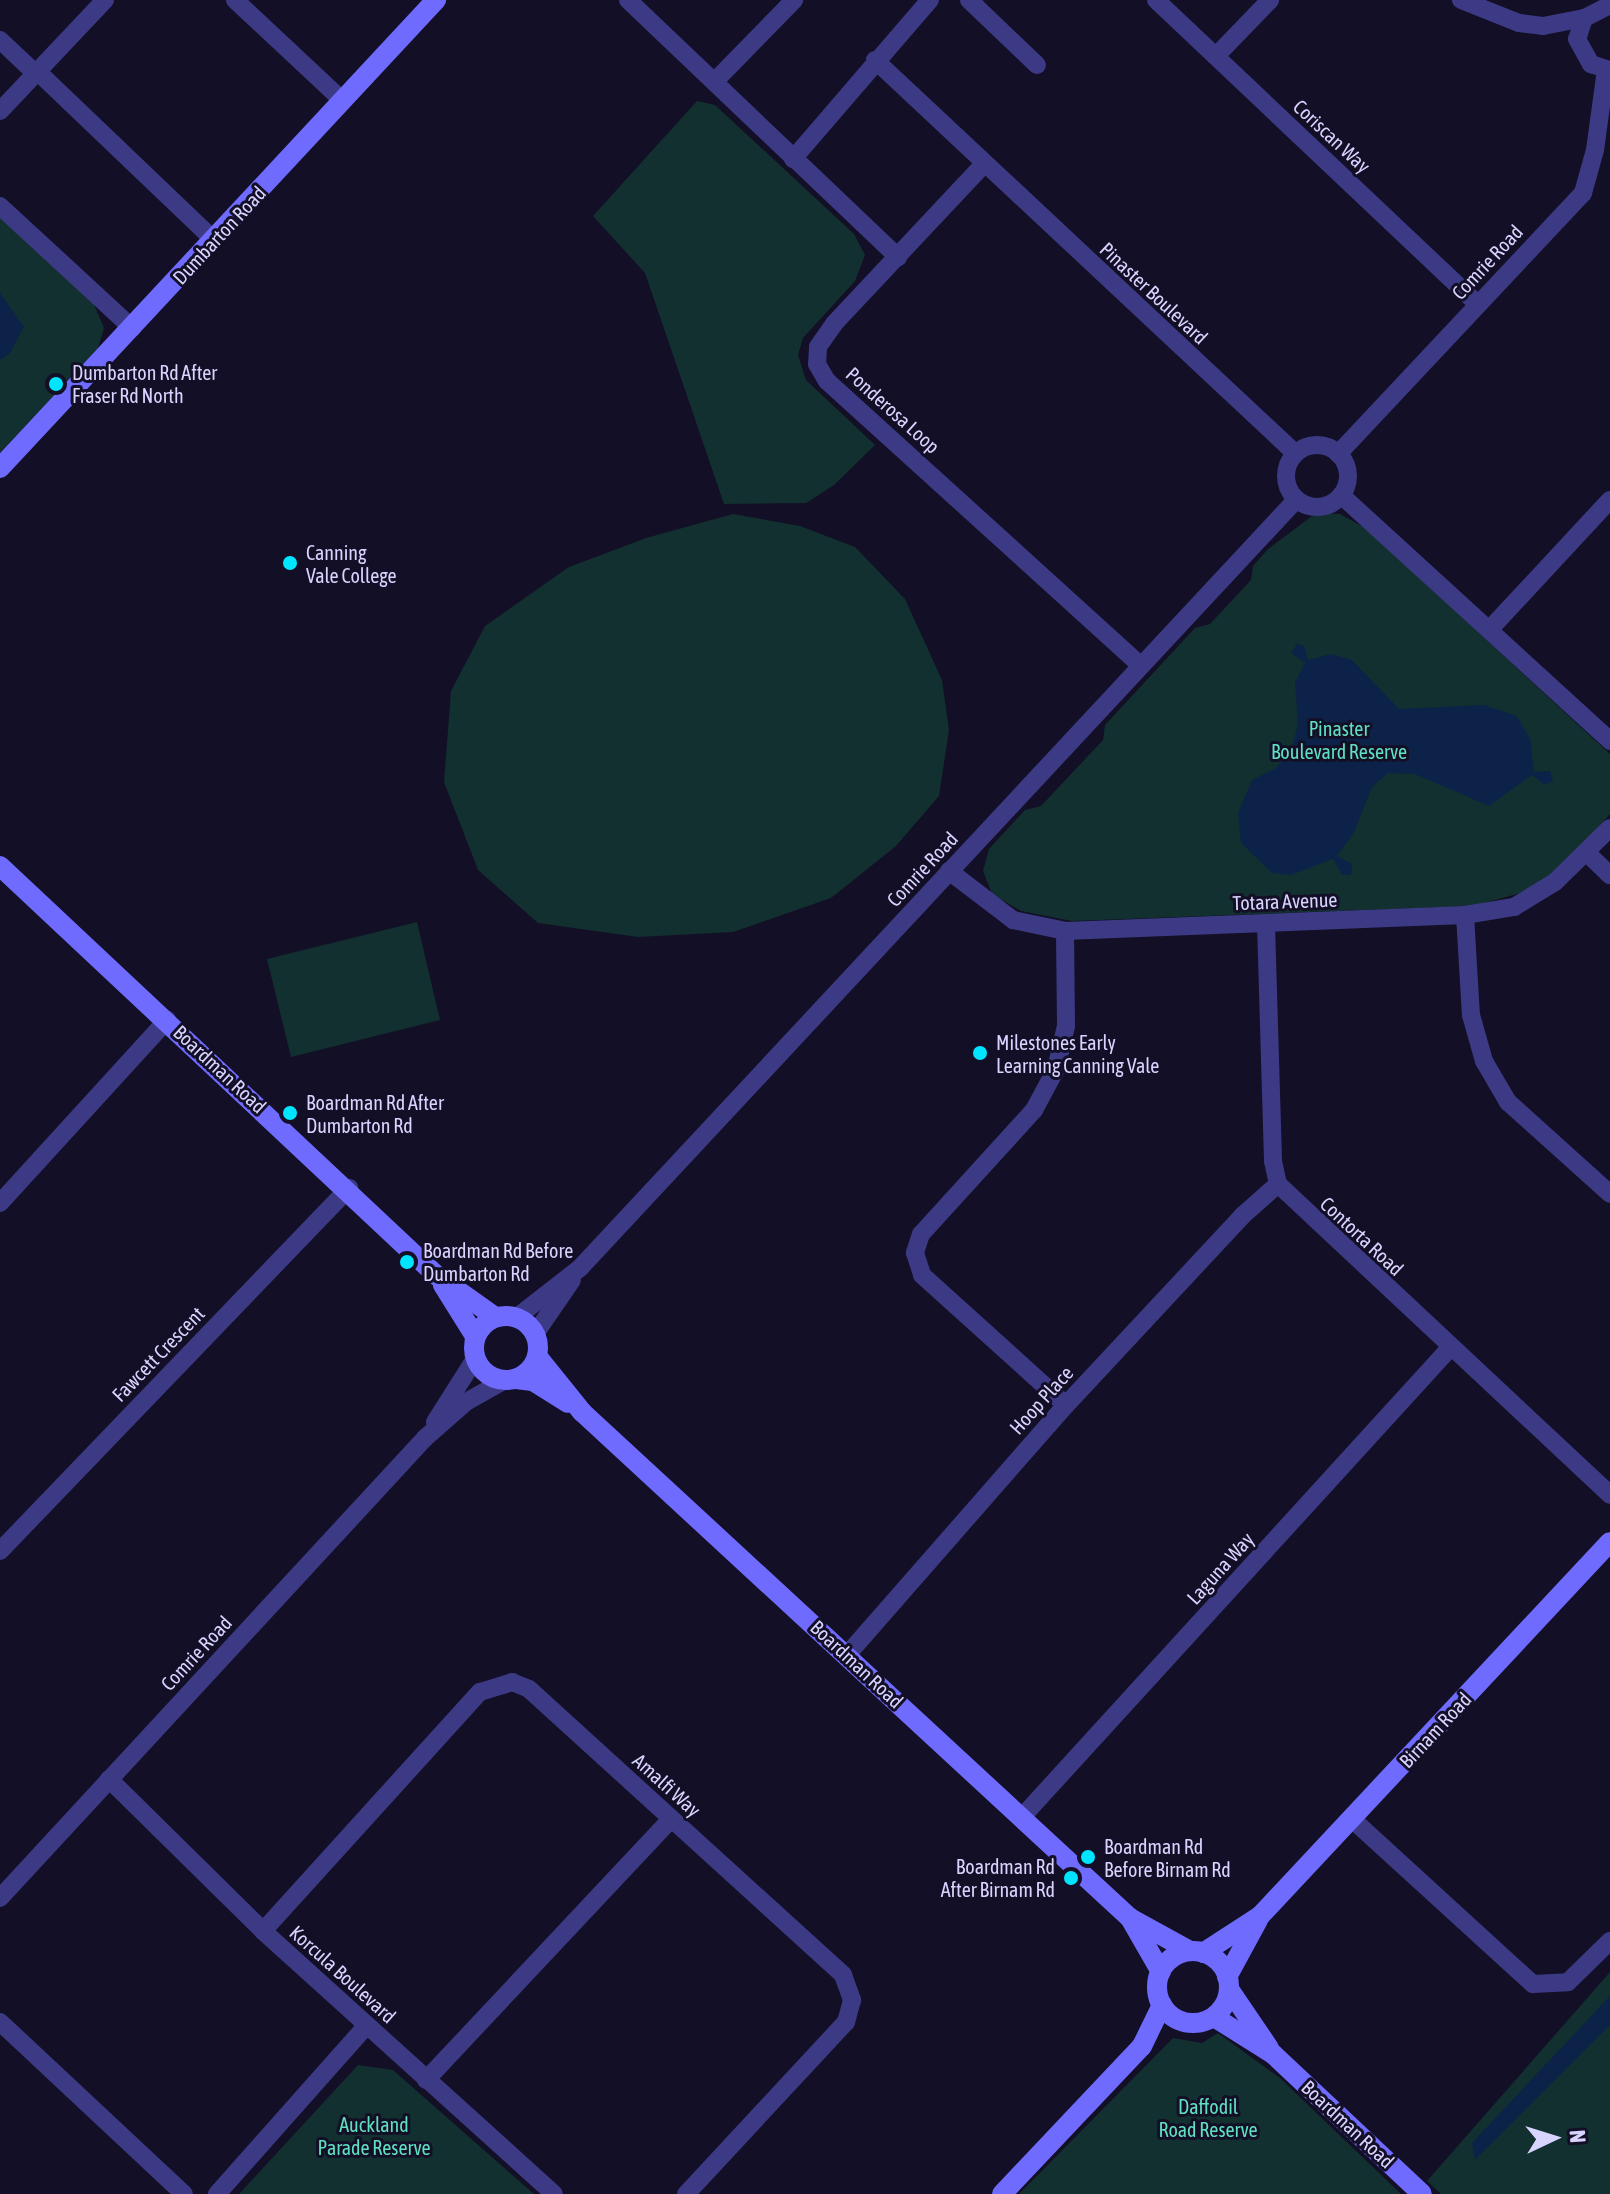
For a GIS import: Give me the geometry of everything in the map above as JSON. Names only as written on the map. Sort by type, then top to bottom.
[{"type":"street","points":[[0,111],[105,0]]},
{"type":"street","points":[[235,0],[342,100]]},
{"type":"street","name":"Dumbarton Road","points":[[0,468],[436,0]]},
{"type":"street","points":[[628,0],[716,80],[746,117],[898,257]]},
{"type":"street","points":[[716,80],[794,0]]},
{"type":"street","points":[[793,159],[875,60],[930,0]]},
{"type":"street","points":[[969,0],[1037,65]]},
{"type":"street","name":"Coriscan Way","points":[[1156,0],[1478,304]]},
{"type":"street","points":[[1216,56],[1270,0]]},
{"type":"street","points":[[1461,0],[1519,23],[1543,26],[1584,18],[1606,3]]},
{"type":"street","points":[[1578,45],[1584,18]]},
{"type":"street","name":"Comrie Road","points":[[1338,454],[1583,193],[1603,150],[1608,70],[1591,64],[1578,45],[1543,26]]},
{"type":"street","points":[[0,40],[214,240]]},
{"type":"street","name":"Pinaster Boulevard","points":[[875,60],[1295,453]]},
{"type":"street","name":"Ponderosa Loop","points":[[984,164],[834,324],[818,347],[817,364],[845,397],[1139,664]]},
{"type":"street","points":[[0,206],[132,328]]},
{"type":"street","points":[[1315,444],[1338,454],[1348,479],[1341,495],[1316,508],[1296,500],[1286,481],[1295,453],[1315,444]]},
{"type":"street","points":[[1341,495],[1610,741]]},
{"type":"street","name":"Comrie Road","points":[[535,1334],[580,1268],[1139,664],[1296,500]]},
{"type":"street","points":[[1490,629],[1610,500]]},
{"type":"street","name":"Totara Avenue","points":[[949,871],[1013,920],[1065,931],[1465,915],[1514,907],[1555,882],[1610,828]]},
{"type":"street","points":[[1587,853],[1610,875]]},
{"type":"street","name":"Boardman Road","points":[[0,866],[349,1188],[436,1275],[495,1317]]},
{"type":"street","points":[[1465,915],[1471,1015],[1484,1061],[1508,1102],[1610,1194]]},
{"type":"street","points":[[1266,924],[1273,1161],[1278,1184]]},
{"type":"street","points":[[1065,931],[1066,1026],[1056,1069],[1034,1110],[921,1234],[915,1253],[922,1275],[1066,1405]]},
{"type":"street","points":[[0,1203],[167,1020]]},
{"type":"street","name":"Contorta Road","points":[[1278,1184],[1610,1495]]},
{"type":"street","name":"Hoop Place","points":[[847,1655],[1066,1405],[1242,1216],[1278,1184]]},
{"type":"street","name":"Fawcett Crescent","points":[[0,1551],[349,1188]]},
{"type":"street","name":"Comrie Road","points":[[517,1317],[580,1268]]},
{"type":"street","name":"Boardman Road","points":[[436,1275],[475,1336]]},
{"type":"street","points":[[475,1359],[475,1336],[495,1317],[517,1317],[535,1334],[537,1356],[511,1380]]},
{"type":"street","name":"Laguna Way","points":[[1022,1817],[1450,1348]]},
{"type":"street","name":"Boardman Road","points":[[537,1356],[582,1412],[1130,1918],[1197,1952],[1228,1983],[1273,2054]]},
{"type":"street","name":"Comrie Road","points":[[425,1438],[475,1359]]},
{"type":"street","name":"Boardman Road","points":[[475,1359],[487,1374],[533,1381],[582,1412]]},
{"type":"street","name":"Comrie Road","points":[[0,1898],[425,1438],[466,1402],[511,1380]]},
{"type":"street","name":"Birnam Road","points":[[1197,1952],[1260,1916],[1610,1542]]},
{"type":"street","name":"Amalfi Way","points":[[263,1931],[480,1692],[495,1684],[512,1682],[529,1689],[843,1975],[852,2000],[846,2022],[686,2194]]},
{"type":"street","name":"Korcula Boulevard","points":[[109,1779],[263,1931],[554,2194]]},
{"type":"street","points":[[426,2080],[671,1819]]},
{"type":"street","points":[[1352,1819],[1533,1984],[1568,1982],[1610,1941]]},
{"type":"street","name":"Birnam Road","points":[[1228,1983],[1260,1916]]},
{"type":"street","name":"Boardman Road","points":[[1130,1918],[1161,1972],[1162,2005]]},
{"type":"street","points":[[1161,1972],[1173,1957],[1197,1952]]},
{"type":"street","points":[[1142,2046],[1190,2023],[1214,2017],[1228,1983]]},
{"type":"street","points":[[1002,2194],[1142,2046],[1162,2005],[1190,2023]]},
{"type":"street","name":"Boardman Road","points":[[1214,2017],[1273,2054],[1422,2194]]},
{"type":"street","points":[[0,2022],[184,2194]]},
{"type":"street","points":[[217,2194],[367,2025]]},
{"type":"green space","points":[[697,101],[715,105],[854,234],[865,255],[855,281],[803,338],[798,355],[806,380],[875,445],[834,485],[806,503],[724,504],[645,273],[593,216]]},
{"type":"green space","points":[[0,216],[93,302],[104,328],[98,348],[0,453]]},
{"type":"green space","name":"Pinaster Boulevard Reserve","points":[[1316,513],[1340,514],[1365,528],[1610,754],[1610,814],[1570,859],[1531,890],[1473,906],[1072,921],[1021,911],[992,894],[983,871],[989,849],[1025,810],[1041,806],[1103,740],[1105,725],[1195,628],[1210,624],[1251,580],[1253,566],[1268,549]]},
{"type":"green space","points":[[733,514],[800,526],[855,547],[905,599],[942,680],[949,730],[939,796],[896,846],[831,898],[733,932],[638,937],[538,923],[478,870],[444,782],[451,691],[485,626],[569,567],[646,538]]},
{"type":"green space","points":[[417,922],[440,1020],[291,1057],[267,959]]},
{"type":"green space","points":[[1610,1972],[1610,2194],[1441,2194],[1427,2181]]},
{"type":"green space","name":"Daffodil Road Reserve","points":[[1218,2033],[1280,2078],[1401,2194],[1019,2194],[1173,2038],[1202,2043]]},
{"type":"green space","name":"Auckland Parade Reserve","points":[[358,2065],[393,2070],[534,2194],[239,2194]]},
{"type":"water","points":[[0,293],[24,327],[10,353],[0,360]]},
{"type":"water","points":[[1297,644],[1304,646],[1308,660],[1331,654],[1352,660],[1399,709],[1484,705],[1517,716],[1530,739],[1534,772],[1550,771],[1553,781],[1545,785],[1532,775],[1489,806],[1415,774],[1388,773],[1372,787],[1354,832],[1337,856],[1352,864],[1351,875],[1342,875],[1333,859],[1291,875],[1272,873],[1241,843],[1238,813],[1252,780],[1276,768],[1292,747],[1298,725],[1295,682],[1305,663],[1291,653]]},
{"type":"water","points":[[1610,1996],[1610,2025],[1475,2160],[1472,2143]]},
{"type":"place","name":"Dumbarton Rd After Fraser Rd North","points":[[56,384]]},
{"type":"place","name":"Canning Vale College","points":[[290,563]]},
{"type":"place","name":"Milestones Early Learning Canning Vale","points":[[980,1053]]},
{"type":"place","name":"Boardman Rd After Dumbarton Rd","points":[[290,1113]]},
{"type":"place","name":"Boardman Rd Before Dumbarton Rd","points":[[407,1262]]},
{"type":"place","name":"Boardman Rd Before Birnam Rd","points":[[1088,1857]]},
{"type":"place","name":"Boardman Rd After Birnam Rd","points":[[1071,1878]]}]
